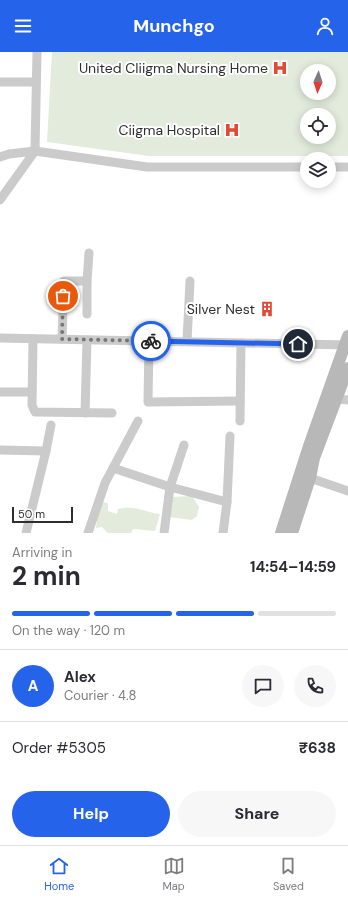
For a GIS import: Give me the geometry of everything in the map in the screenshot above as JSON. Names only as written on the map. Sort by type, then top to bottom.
[{"type":"main road","points":[[281,533],[309,446],[347,342]]},
{"type":"main road","points":[[292,533],[310,478],[314,458],[342,400],[348,369]]},
{"type":"street","points":[[0,200],[35,151],[37,52]]},
{"type":"street","points":[[0,82],[36,82]]},
{"type":"street","points":[[0,157],[9,154],[35,151],[147,167],[300,167]]},
{"type":"street","points":[[336,167],[348,167]]},
{"type":"street","points":[[87,314],[87,281],[90,253]]},
{"type":"street","points":[[62,339],[64,281],[87,281]]},
{"type":"street","points":[[187,341],[190,281]]},
{"type":"street","points":[[0,338],[241,343],[347,342]]},
{"type":"street","points":[[33,339],[32,405],[35,412],[112,414]]},
{"type":"street","points":[[85,413],[87,340]]},
{"type":"street","points":[[149,341],[148,402],[240,401]]},
{"type":"street","points":[[240,421],[241,343]]},
{"type":"street","points":[[0,392],[32,392]]},
{"type":"street","points":[[88,533],[105,483],[138,421]]},
{"type":"street","points":[[26,533],[51,425]]},
{"type":"street","points":[[223,533],[227,502],[230,436]]},
{"type":"street","points":[[164,533],[170,487],[184,445]]},
{"type":"street","points":[[0,450],[46,451]]},
{"type":"street","points":[[113,468],[170,487],[227,502]]},
{"type":"street","points":[[310,478],[348,491]]},
{"type":"green space","points":[[52,52],[348,52],[348,156],[336,156],[336,152],[300,152],[300,156],[149,156],[47,142]]},
{"type":"green space","points":[[192,496],[199,507],[197,516],[192,520],[169,517],[170,497]]},
{"type":"green space","points":[[101,502],[108,503],[108,511],[117,514],[118,509],[135,508],[160,514],[155,531],[133,529],[131,533],[108,533],[102,527],[96,528]]},
{"type":"way so far","points":[[63,296],[62,339],[151,341]]},
{"type":"place","name":"United CIiigma Nursing Home","points":[[280,68]]},
{"type":"place","name":"Ciigma Hospital","points":[[232,130]]},
{"type":"place","name":"Silver Nest","points":[[267,309]]},
{"type":"route","points":[[151,341],[298,344]]}]
